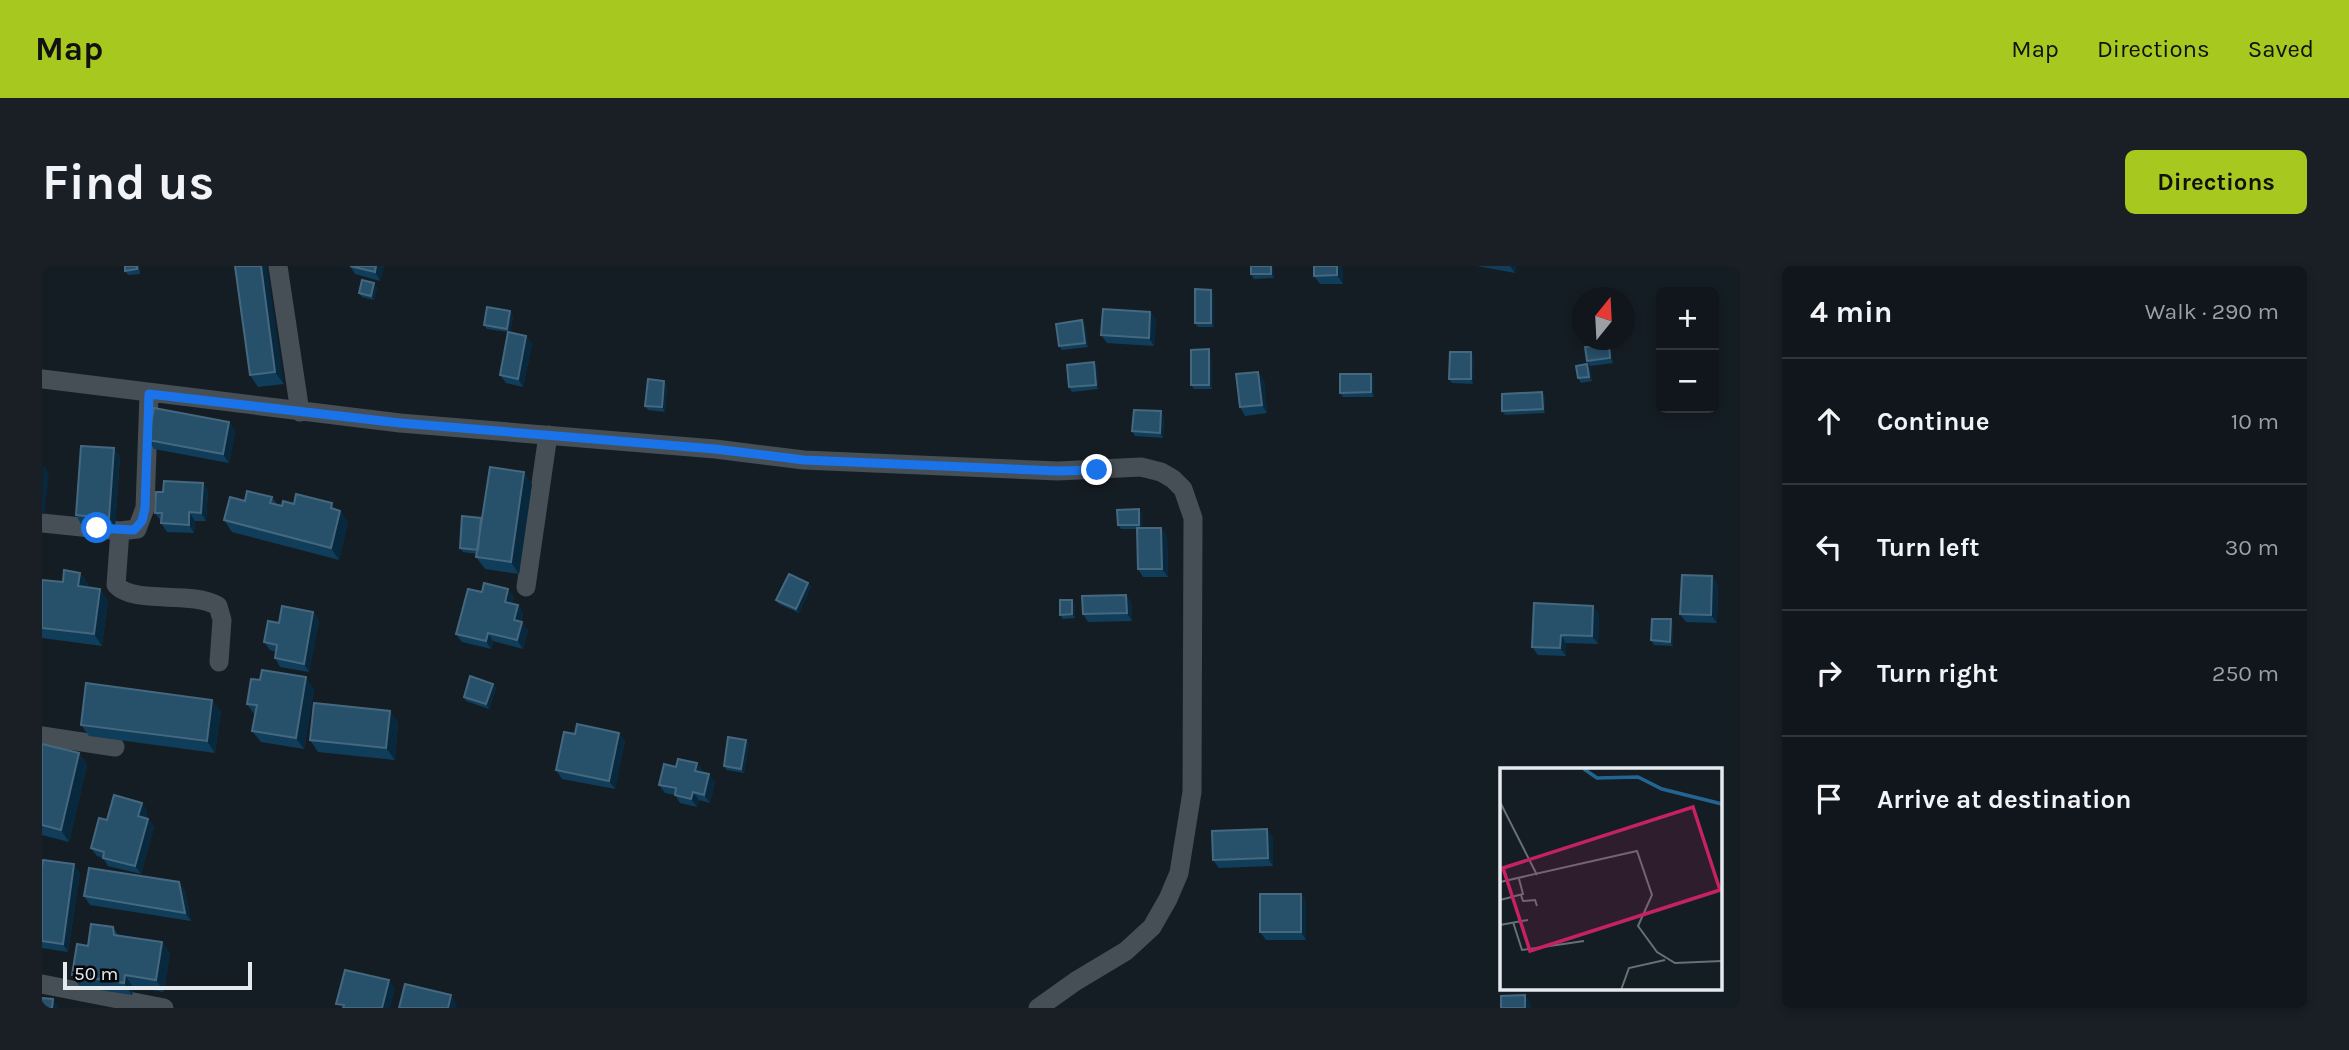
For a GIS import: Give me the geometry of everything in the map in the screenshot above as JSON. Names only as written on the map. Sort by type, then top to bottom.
[{"type":"street","points":[[278,266],[300,412]]},
{"type":"street","points":[[42,379],[400,423],[715,449],[804,460],[1058,471],[1141,467],[1161,472],[1173,479],[1183,489],[1193,518],[1192,792],[1179,873],[1152,927],[1126,951],[1038,1008]]},
{"type":"street","points":[[42,523],[120,531],[137,529],[145,508],[149,394]]},
{"type":"street","points":[[526,587],[548,435]]},
{"type":"street","points":[[120,531],[116,585],[128,593],[200,600],[218,606],[222,620],[219,662]]},
{"type":"street","points":[[42,736],[115,747]]},
{"type":"street","points":[[42,985],[164,1008]]},
{"type":"building","points":[[125,266],[137,266],[137,269],[125,271]]},
{"type":"building","points":[[235,266],[261,266],[275,372],[250,375]]},
{"type":"building","points":[[350,266],[376,266],[375,272]]},
{"type":"building","points":[[1251,266],[1271,266],[1271,274],[1251,274]]},
{"type":"building","points":[[1314,266],[1337,266],[1337,275],[1314,276]]},
{"type":"building","points":[[362,280],[374,283],[371,296],[359,293]]},
{"type":"building","points":[[1195,289],[1211,290],[1211,323],[1195,323]]},
{"type":"building","points":[[487,307],[510,311],[507,329],[484,325]]},
{"type":"building","points":[[1103,309],[1150,312],[1149,338],[1101,335]]},
{"type":"building","points":[[1082,320],[1085,343],[1059,346],[1056,324]]},
{"type":"building","points":[[508,332],[526,336],[518,379],[500,375]]},
{"type":"building","points":[[1209,349],[1209,385],[1191,385],[1191,350]]},
{"type":"building","points":[[1585,350],[1609,350],[1610,358],[1587,361]]},
{"type":"building","points":[[1450,352],[1471,352],[1471,379],[1449,379]]},
{"type":"building","points":[[1094,362],[1096,385],[1069,387],[1067,365]]},
{"type":"building","points":[[1587,364],[1589,377],[1578,378],[1576,366]]},
{"type":"building","points":[[1258,372],[1262,405],[1240,407],[1236,374]]},
{"type":"building","points":[[1340,374],[1371,374],[1371,392],[1340,393]]},
{"type":"building","points":[[648,379],[664,381],[662,407],[645,406]]},
{"type":"building","points":[[1542,392],[1543,409],[1502,411],[1502,394]]},
{"type":"building","points":[[154,408],[229,422],[223,454],[148,440]]},
{"type":"building","points":[[1134,410],[1161,411],[1160,433],[1132,431]]},
{"type":"building","points":[[81,446],[114,448],[109,518],[76,515]]},
{"type":"building","points":[[490,467],[524,472],[511,562],[476,557]]},
{"type":"building","points":[[164,481],[203,483],[201,513],[189,512],[189,525],[161,523],[162,513],[155,513],[156,492],[163,492]]},
{"type":"building","points":[[247,491],[272,497],[270,503],[282,506],[283,501],[294,504],[296,494],[332,503],[331,508],[340,511],[331,548],[224,520],[230,497],[245,501]]},
{"type":"building","points":[[1139,509],[1139,525],[1118,525],[1117,510]]},
{"type":"building","points":[[462,516],[481,518],[478,550],[460,548]]},
{"type":"building","points":[[1137,528],[1161,528],[1162,569],[1138,569]]},
{"type":"building","points":[[64,570],[80,573],[78,586],[100,589],[94,634],[42,628],[42,580],[63,582]]},
{"type":"building","points":[[789,574],[808,583],[796,609],[776,600]]},
{"type":"building","points":[[1682,575],[1712,576],[1711,615],[1680,614]]},
{"type":"building","points":[[484,583],[508,589],[505,602],[518,605],[514,620],[522,622],[517,640],[488,633],[486,641],[456,634],[468,589],[482,592]]},
{"type":"building","points":[[1126,595],[1127,613],[1083,614],[1082,596]]},
{"type":"building","points":[[1060,600],[1072,600],[1072,614],[1060,615]]},
{"type":"building","points":[[1534,603],[1593,606],[1592,636],[1561,635],[1560,648],[1532,647]]},
{"type":"building","points":[[282,606],[313,612],[304,664],[275,658],[277,645],[264,642],[268,621],[279,623]]},
{"type":"building","points":[[1652,619],[1671,619],[1670,642],[1651,640]]},
{"type":"building","points":[[262,670],[306,677],[296,738],[252,731],[257,705],[247,704],[251,679],[260,680]]},
{"type":"building","points":[[470,676],[493,684],[486,704],[464,697]]},
{"type":"building","points":[[86,683],[212,700],[207,741],[81,725]]},
{"type":"building","points":[[314,703],[390,711],[386,748],[310,740]]},
{"type":"building","points":[[577,724],[619,733],[609,781],[556,770],[564,732],[575,734]]},
{"type":"building","points":[[728,737],[746,740],[741,769],[724,766]]},
{"type":"building","points":[[42,744],[79,753],[61,830],[42,825]]},
{"type":"building","points":[[678,759],[697,763],[695,771],[709,774],[704,795],[693,792],[691,799],[675,795],[676,788],[659,785],[664,764],[676,767]]},
{"type":"building","points":[[114,795],[142,803],[138,816],[148,819],[135,866],[103,858],[104,852],[91,848],[99,818],[107,820]]},
{"type":"building","points":[[1267,829],[1268,858],[1213,860],[1212,831]]},
{"type":"building","points":[[43,860],[74,864],[63,944],[42,941]]},
{"type":"building","points":[[89,868],[179,882],[185,913],[84,896]]},
{"type":"building","points":[[1260,894],[1301,894],[1301,932],[1260,932]]},
{"type":"building","points":[[91,924],[113,927],[114,935],[162,942],[156,980],[125,975],[124,983],[72,975],[77,944],[88,946]]},
{"type":"building","points":[[345,970],[389,980],[382,1008],[343,1008],[344,1005],[336,1004]]},
{"type":"building","points":[[405,984],[451,995],[448,1008],[399,1008]]},
{"type":"building","points":[[1525,995],[1525,1008],[1501,1008],[1501,996]]},
{"type":"building","points":[[42,998],[53,999],[52,1008],[42,1008]]},
{"type":"route","points":[[97,528],[134,530],[142,521],[145,508],[149,394],[400,423],[715,449],[804,460],[1058,471],[1097,470]]}]
